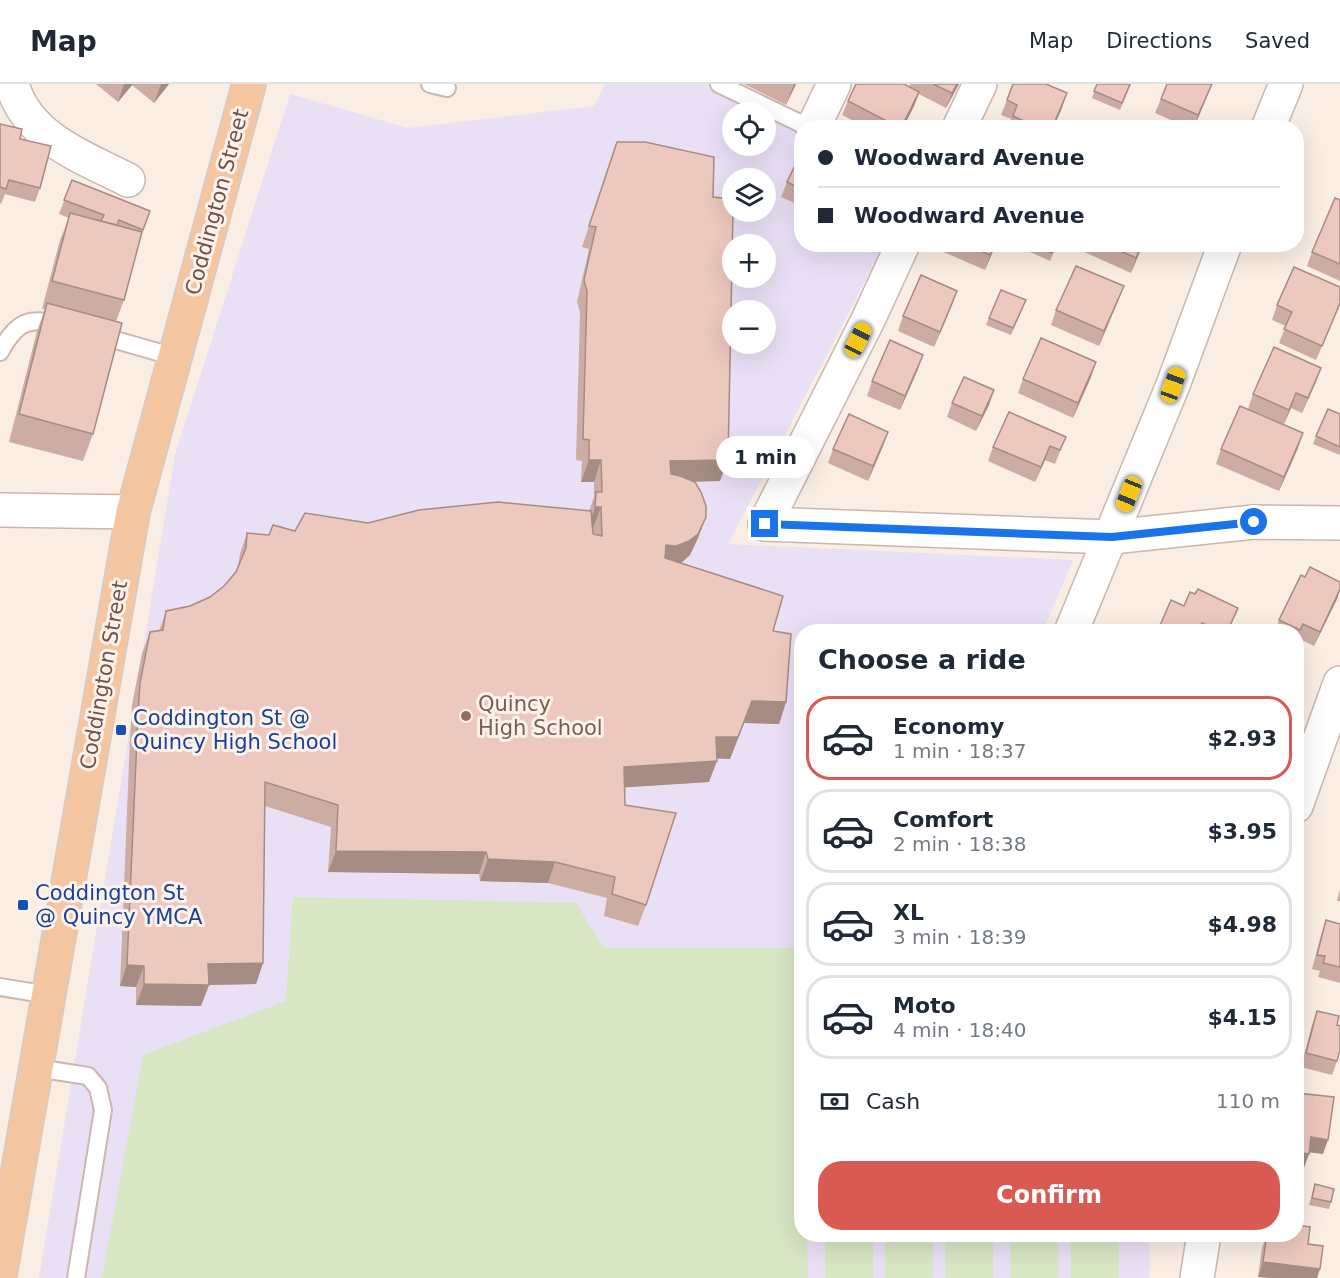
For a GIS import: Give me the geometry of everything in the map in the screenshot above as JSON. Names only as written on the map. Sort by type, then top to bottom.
[{"type":"main road","name":"Coddington Street","points":[[0,1274],[133,512],[249,84]]},
{"type":"street","points":[[12,84],[31,122],[56,144],[128,180]]},
{"type":"street","points":[[815,120],[834,84]]},
{"type":"street","points":[[963,120],[980,84]]},
{"type":"street","points":[[1271,120],[1286,84]]},
{"type":"street","points":[[899,252],[868,320],[765,524],[1112,537],[1254,522],[1340,524]]},
{"type":"street","points":[[1074,624],[1173,385],[1222,252]]},
{"type":"street","points":[[0,510],[133,512]]},
{"type":"street","points":[[1304,784],[1340,683]]},
{"type":"street","points":[[1197,1278],[1203,1242]]},
{"type":"lane","points":[[430,84],[447,88]]},
{"type":"lane","points":[[720,84],[794,120]]},
{"type":"lane","points":[[0,352],[17,327],[30,320],[44,320],[175,357]]},
{"type":"lane","points":[[0,987],[49,995]]},
{"type":"lane","points":[[36,1068],[88,1076],[98,1088],[103,1110],[76,1278]]},
{"type":"shaded area","name":"Quincy High School","points":[[605,84],[717,84],[751,102],[722,102],[722,156],[776,156],[776,115],[794,124],[794,252],[880,252],[728,544],[1073,560],[1046,624],[794,624],[794,1242],[1150,1242],[1149,1278],[39,1278],[175,455],[290,94],[408,128],[594,106]]},
{"type":"green space","points":[[293,897],[576,903],[604,948],[794,948],[794,1242],[807,1242],[808,1278],[102,1278],[143,1055],[286,1001]]},
{"type":"green space","points":[[825,1242],[873,1242],[873,1278],[825,1278]]},
{"type":"green space","points":[[885,1242],[933,1242],[933,1278],[885,1278]]},
{"type":"green space","points":[[945,1242],[993,1242],[993,1278],[945,1278]]},
{"type":"green space","points":[[1010,1242],[1058,1242],[1058,1278],[1010,1278]]},
{"type":"green space","points":[[1071,1242],[1119,1242],[1119,1278],[1071,1278]]},
{"type":"building","points":[[856,84],[904,84],[919,92],[905,120],[885,120],[848,101]]},
{"type":"building","points":[[933,84],[957,84],[952,93]]},
{"type":"building","points":[[1013,84],[1046,84],[1067,93],[1055,120],[1022,120],[1013,116],[1017,105],[1007,100]]},
{"type":"building","points":[[1097,84],[1130,84],[1122,103],[1094,91]]},
{"type":"building","points":[[1167,84],[1212,84],[1198,115],[1161,99]]},
{"type":"building","points":[[0,124],[22,129],[20,139],[51,146],[40,188],[9,180],[6,189],[0,187]]},
{"type":"building","points":[[617,142],[645,142],[714,157],[713,197],[722,198],[722,222],[733,222],[733,234],[722,234],[722,288],[731,288],[731,300],[722,300],[722,354],[730,354],[728,460],[670,461],[671,474],[695,482],[706,506],[706,517],[698,534],[689,541],[676,546],[666,545],[665,558],[783,596],[773,631],[791,634],[786,702],[752,701],[738,737],[716,737],[717,761],[624,767],[625,805],[676,813],[646,905],[612,894],[615,877],[555,862],[488,859],[486,852],[336,851],[338,805],[265,782],[263,963],[208,964],[209,985],[144,984],[144,966],[127,965],[140,683],[150,632],[163,630],[166,611],[190,606],[210,597],[224,586],[236,572],[246,548],[247,533],[269,535],[273,525],[295,531],[305,513],[368,523],[419,510],[498,502],[591,511],[593,534],[602,536],[601,507],[595,507],[596,492],[602,492],[601,460],[589,460],[589,440],[583,439],[587,291],[584,280],[596,227],[589,226]]},
{"type":"building","points":[[794,168],[794,186],[787,182]]},
{"type":"building","points":[[72,180],[150,211],[143,230],[119,220],[117,225],[101,221],[104,215],[64,200]]},
{"type":"building","points":[[1335,198],[1340,200],[1340,264],[1312,252]]},
{"type":"building","points":[[70,213],[142,232],[124,300],[52,281]]},
{"type":"building","points":[[1123,252],[1139,252],[1136,258]]},
{"type":"building","points":[[1076,266],[1124,286],[1104,331],[1056,310]]},
{"type":"building","points":[[1294,267],[1340,287],[1340,303],[1322,346],[1284,329],[1292,312],[1277,305]]},
{"type":"building","points":[[921,275],[957,291],[940,332],[903,316]]},
{"type":"building","points":[[1001,290],[1026,300],[1013,328],[989,318]]},
{"type":"building","points":[[47,303],[122,323],[93,434],[19,414]]},
{"type":"building","points":[[1041,338],[1096,362],[1078,403],[1023,379]]},
{"type":"building","points":[[890,340],[923,355],[905,396],[872,381]]},
{"type":"building","points":[[1274,347],[1321,368],[1308,398],[1296,393],[1289,410],[1253,394]]},
{"type":"building","points":[[964,377],[994,390],[982,416],[952,403]]},
{"type":"building","points":[[1240,406],[1303,433],[1284,477],[1221,449]]},
{"type":"building","points":[[1328,409],[1340,414],[1340,447],[1316,436]]},
{"type":"building","points":[[1009,412],[1066,437],[1060,450],[1050,446],[1041,467],[993,447]]},
{"type":"building","points":[[849,414],[888,432],[873,466],[833,449]]},
{"type":"building","points":[[1310,567],[1340,582],[1340,589],[1320,632],[1304,624],[1287,624],[1279,620],[1301,575],[1305,577]]},
{"type":"building","points":[[1198,589],[1238,608],[1231,624],[1161,624],[1171,600],[1184,606],[1190,592],[1195,594]]},
{"type":"building","points":[[1326,920],[1340,924],[1340,967],[1323,963],[1325,956],[1317,955]]},
{"type":"building","points":[[1317,1011],[1339,1016],[1337,1025],[1340,1026],[1340,1050],[1337,1061],[1306,1053]]},
{"type":"building","points":[[1304,1094],[1334,1097],[1328,1140],[1311,1137],[1309,1154],[1304,1153]]},
{"type":"building","points":[[1315,1184],[1334,1189],[1331,1202],[1312,1198]]},
{"type":"building","points":[[1304,1226],[1310,1227],[1308,1244],[1323,1246],[1320,1269],[1263,1262],[1266,1242],[1304,1242]]},
{"type":"place","name":"Quincy High School","points":[[466,716]]},
{"type":"place","name":"Coddington St @ Quincy High School","points":[[121,730]]},
{"type":"place","name":"Coddington St @ Quincy YMCA","points":[[23,905]]},
{"type":"route","points":[[765,524],[1112,537],[1254,522]]}]
